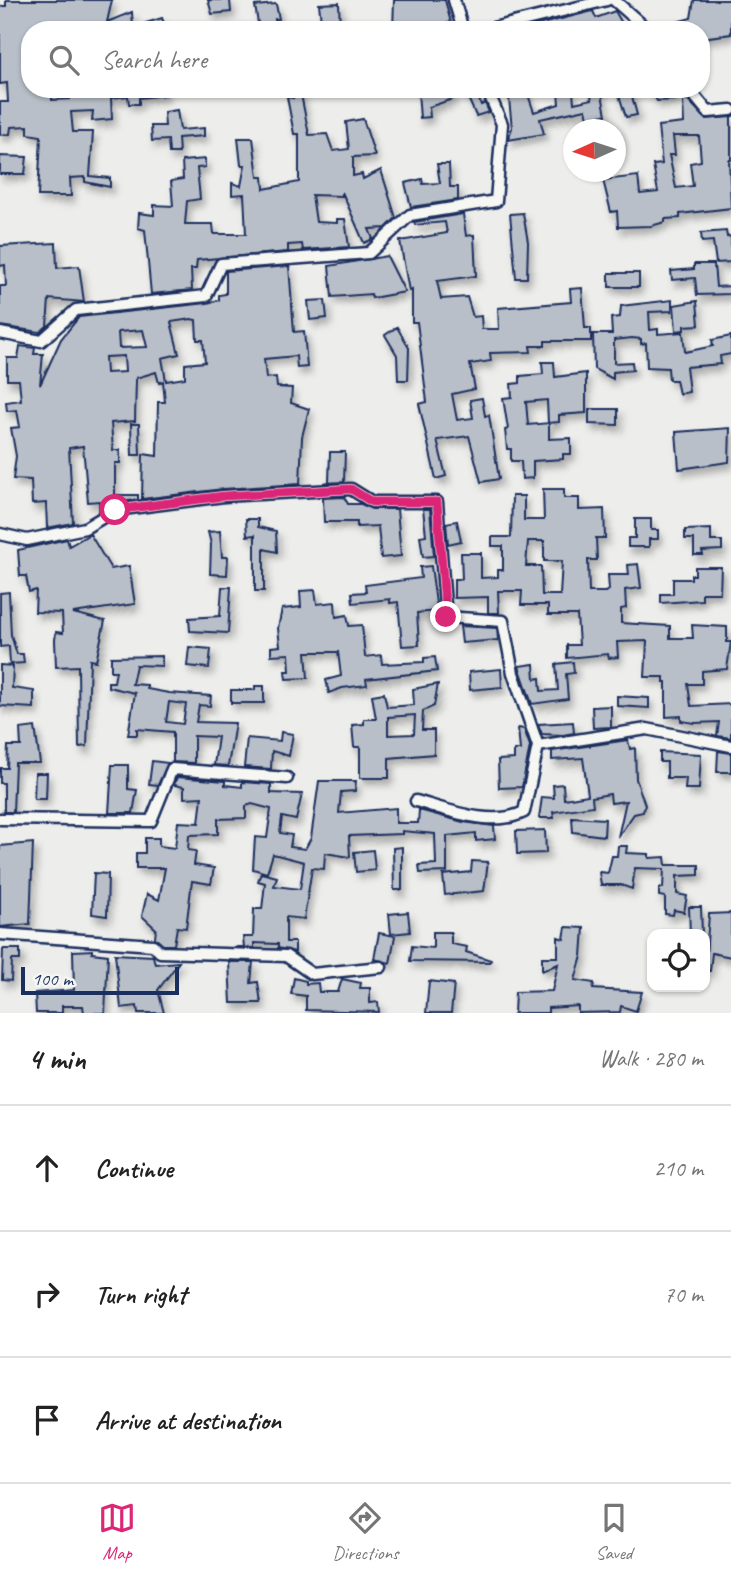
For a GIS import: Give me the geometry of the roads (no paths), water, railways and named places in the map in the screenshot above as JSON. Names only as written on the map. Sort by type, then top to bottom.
[{"type":"street","points":[[454,0],[460,21]]},
{"type":"street","points":[[522,21],[607,0]]},
{"type":"street","points":[[614,0],[638,21]]},
{"type":"street","points":[[0,333],[41,341],[76,310],[206,296],[221,264],[369,253],[410,215],[496,201],[502,124],[491,98]]},
{"type":"street","points":[[697,98],[708,112],[731,110]]},
{"type":"street","points":[[0,534],[27,540],[85,528],[115,510],[224,496],[351,489],[372,502],[437,502],[446,617],[503,621],[513,673],[538,746],[524,811],[510,819],[456,813],[416,801]]},
{"type":"street","points":[[538,746],[647,729],[731,746]]},
{"type":"street","points":[[0,819],[151,821],[172,769],[287,778]]},
{"type":"street","points":[[0,934],[153,945],[160,952],[286,956],[312,974],[381,967]]}]
